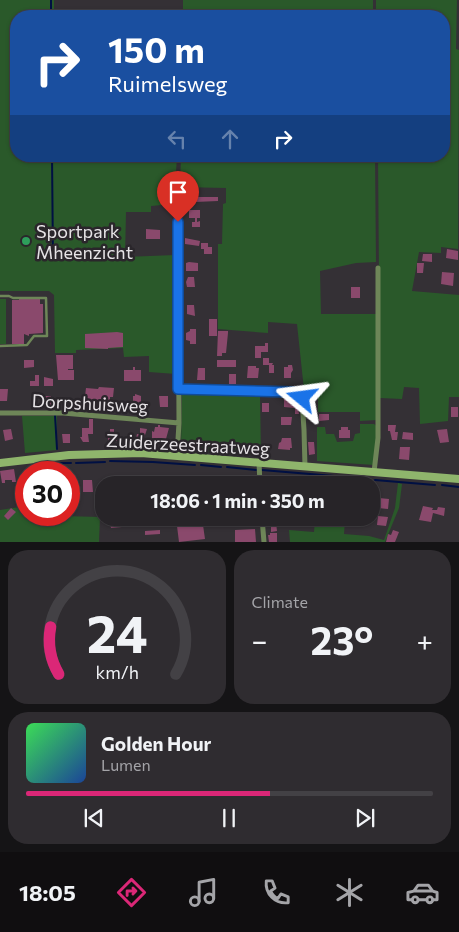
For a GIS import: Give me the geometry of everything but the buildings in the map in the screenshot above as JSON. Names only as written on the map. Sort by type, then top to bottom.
[{"type":"main road","name":"Zuiderzeestraatweg","points":[[0,464],[34,458],[141,453],[305,466],[374,474],[459,479]]},
{"type":"street","points":[[177,456],[179,423],[178,203]]},
{"type":"street","points":[[374,474],[378,438],[378,268]]},
{"type":"street","points":[[178,389],[293,392],[299,394],[302,398],[305,466]]},
{"type":"street","name":"Dorpshuisweg","points":[[0,413],[63,413],[179,423]]},
{"type":"street","points":[[259,462],[260,476]]},
{"type":"street","points":[[263,526],[264,542]]},
{"type":"lane","points":[[0,296],[46,298],[47,336],[34,336],[27,345],[0,346]]},
{"type":"green space","name":"Sportpark Mheenzicht","points":[[0,0],[54,0],[54,10],[10,10],[10,162],[177,162],[174,204],[151,206],[151,212],[126,212],[125,257],[175,255],[176,374],[149,372],[149,356],[124,357],[123,348],[76,350],[76,353],[55,353],[54,295],[49,291],[0,291]]},
{"type":"green space","points":[[183,0],[373,0],[373,10],[183,10]]},
{"type":"green space","points":[[376,0],[457,0],[456,49],[459,50],[458,249],[441,247],[441,253],[419,252],[412,291],[459,295],[459,397],[449,397],[448,421],[420,424],[419,388],[404,387],[402,399],[380,398],[378,162],[450,162],[450,10],[376,10]]},
{"type":"green space","points":[[181,162],[375,162],[376,262],[356,263],[320,271],[321,314],[376,314],[377,420],[360,421],[360,412],[318,412],[318,390],[304,390],[297,324],[268,322],[268,333],[218,329],[218,244],[222,244],[223,204],[226,203],[226,188],[180,187]]},
{"type":"green space","points":[[0,299],[6,299],[6,344],[0,344]]},
{"type":"green space","points":[[182,391],[260,393],[261,456],[196,451],[181,447]]},
{"type":"green space","points":[[22,416],[57,416],[57,450],[25,453]]},
{"type":"green space","points":[[360,424],[374,424],[378,427],[374,465],[317,461],[317,427],[325,427],[326,434],[334,434],[337,442],[353,441],[355,434],[360,433]]},
{"type":"green space","points":[[398,483],[402,484],[399,508],[385,542],[290,542],[289,530],[314,532],[314,526],[345,526],[344,534],[369,536],[384,540],[395,508]]},
{"type":"green space","points":[[15,508],[15,526],[80,526],[80,516],[95,517],[95,526],[100,526],[99,542],[0,542],[0,510]]},
{"type":"waterway","points":[[51,0],[51,10]]},
{"type":"waterway","points":[[52,162],[53,259]]},
{"type":"waterway","points":[[55,415],[57,449]]},
{"type":"waterway","points":[[110,461],[195,465]]},
{"type":"waterway","points":[[80,463],[105,462]]},
{"type":"waterway","points":[[201,465],[221,467]]},
{"type":"waterway","points":[[227,467],[256,470]]},
{"type":"waterway","points":[[262,470],[334,476]]},
{"type":"waterway","points":[[380,480],[435,485]]},
{"type":"waterway","points":[[442,485],[459,487]]},
{"type":"place","name":"Sportpark Mheenzicht","points":[[26,241]]},
{"type":"route","points":[[178,222],[178,389],[293,392],[299,394],[302,398]]}]
